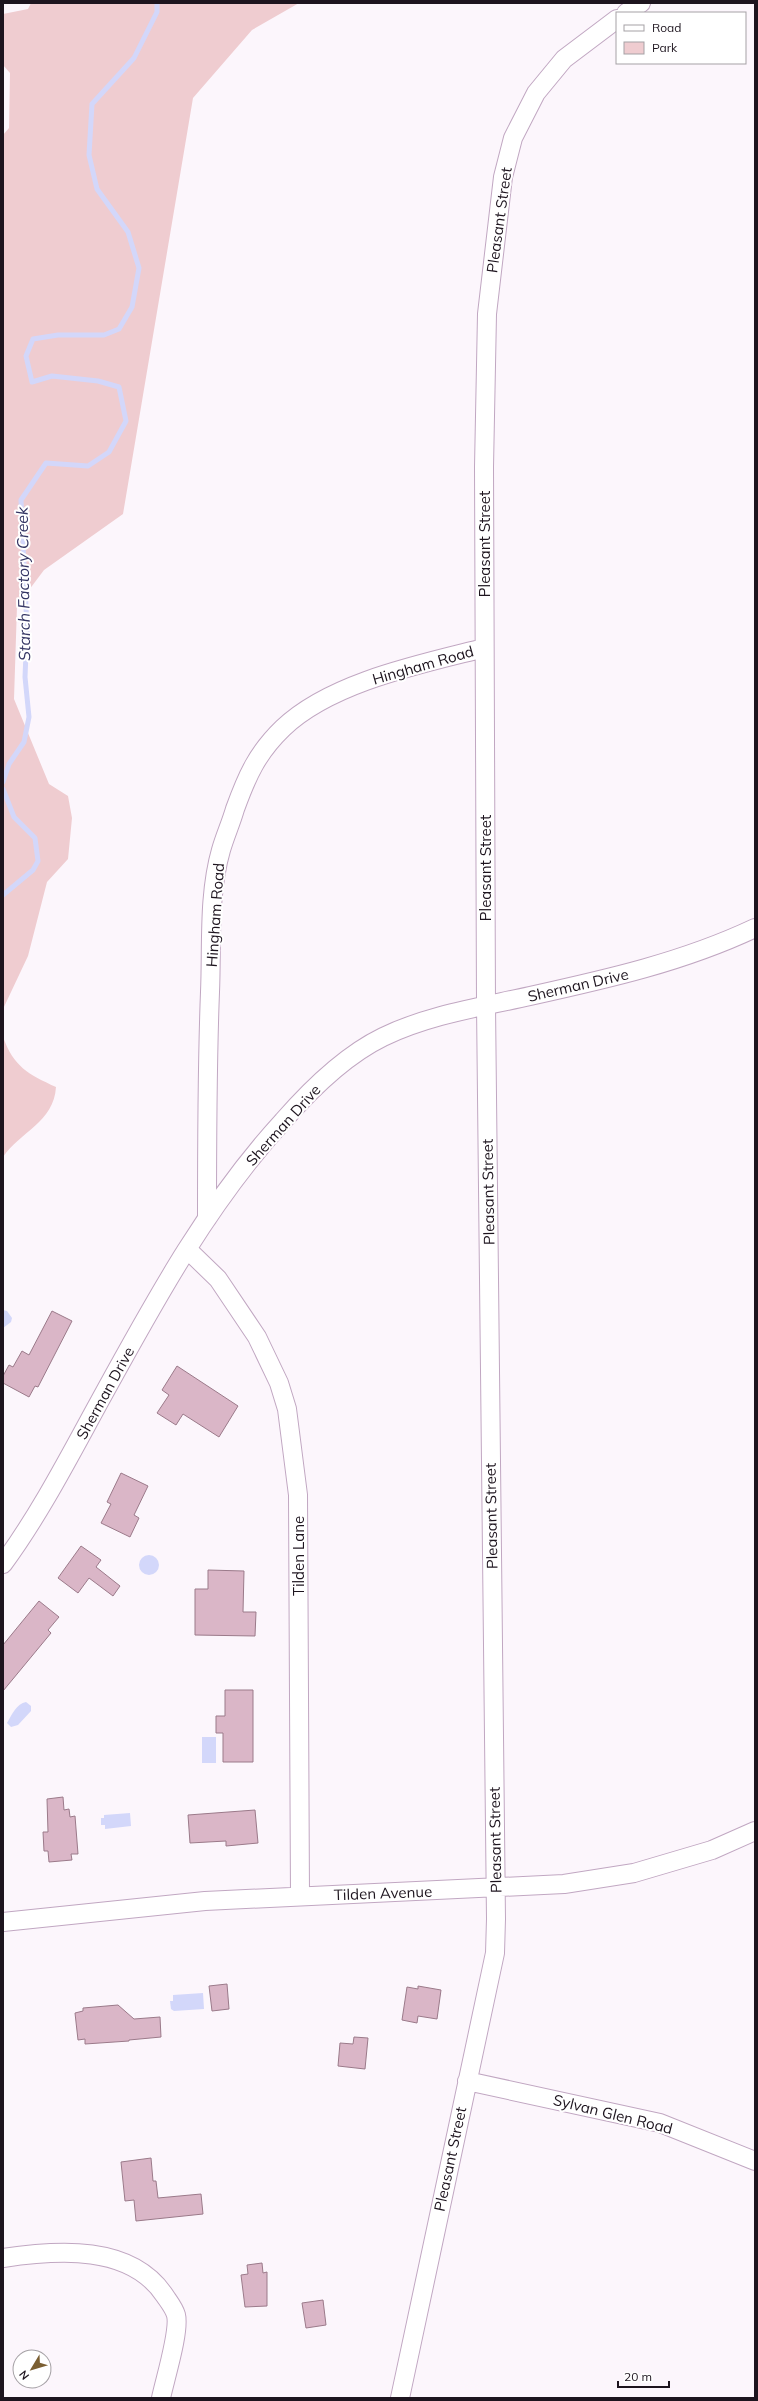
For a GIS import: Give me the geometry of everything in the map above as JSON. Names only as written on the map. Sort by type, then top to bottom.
[{"type":"street","points":[[628,12],[641,3]]},
{"type":"street","name":"Pleasant Street","points":[[400,2398],[494,1953],[495,1888],[484,648],[486,314],[503,177],[513,138],[536,93],[564,59],[616,20]]},
{"type":"street","name":"Hingham Road","points":[[208,1219],[207,1064],[214,893],[220,852],[248,773],[261,751],[284,727],[316,705],[351,687],[409,667],[484,648]]},
{"type":"street","name":"Sherman Drive","points":[[3,1564],[18,1544],[69,1458],[168,1278],[187,1249],[258,1149],[304,1097],[340,1066],[382,1038],[424,1021],[630,974],[720,944],[755,928]]},
{"type":"street","name":"Tilden Lane","points":[[187,1249],[218,1279],[257,1337],[279,1383],[287,1408],[298,1495],[300,1896]]},
{"type":"street","name":"Tilden Avenue","points":[[3,1922],[197,1902],[564,1884],[634,1873],[712,1850],[755,1831]]},
{"type":"street","name":"Sylvan Glen Road","points":[[467,2081],[660,2123],[755,2161]]},
{"type":"street","points":[[3,2258],[40,2253],[86,2254],[126,2265],[149,2277],[161,2290],[176,2314],[176,2328],[161,2398]]},
{"type":"green space","points":[[31,3],[299,3],[252,30],[193,98],[123,514],[44,570],[17,606],[14,699],[49,784],[68,796],[72,818],[68,859],[47,882],[28,956],[3,1009],[3,135],[9,128],[10,73],[3,65],[3,14],[28,9]]},
{"type":"green space","points":[[3,1037],[7,1047],[17,1063],[37,1078],[56,1087],[54,1099],[43,1118],[18,1140],[3,1157]]},
{"type":"water","points":[[3,1310],[7,1311],[12,1318],[11,1322],[3,1328]]},
{"type":"water","points":[[149,1555],[156,1558],[159,1565],[156,1572],[149,1575],[142,1572],[139,1565],[142,1558]]},
{"type":"water","points":[[26,1702],[31,1706],[31,1711],[18,1725],[11,1727],[7,1723],[12,1714],[17,1707]]},
{"type":"water","points":[[202,1737],[216,1737],[216,1763],[202,1763]]},
{"type":"water","points":[[130,1813],[131,1826],[105,1829],[105,1825],[101,1825],[101,1818],[104,1818],[104,1815]]},
{"type":"water","points":[[203,1993],[204,2009],[174,2011],[171,2009],[170,2001],[173,2001],[173,1995]]},
{"type":"building","points":[[52,1311],[72,1321],[38,1387],[35,1386],[29,1397],[3,1383],[3,1376],[9,1365],[13,1367],[22,1351],[29,1355]]},
{"type":"building","points":[[177,1366],[238,1406],[219,1437],[183,1414],[176,1425],[157,1413],[169,1395],[162,1390]]},
{"type":"building","points":[[121,1473],[148,1486],[134,1515],[139,1518],[130,1537],[101,1523],[111,1504],[107,1502]]},
{"type":"building","points":[[81,1546],[101,1560],[96,1567],[120,1586],[113,1596],[89,1578],[78,1593],[58,1578]]},
{"type":"building","points":[[208,1570],[244,1571],[243,1612],[256,1612],[255,1636],[195,1635],[195,1589],[208,1589]]},
{"type":"building","points":[[39,1601],[59,1617],[48,1630],[51,1633],[3,1691],[3,1645]]},
{"type":"building","points":[[225,1690],[253,1690],[253,1762],[223,1762],[223,1733],[216,1733],[216,1716],[225,1716]]},
{"type":"building","points":[[63,1797],[64,1810],[69,1809],[70,1817],[75,1816],[78,1854],[71,1854],[72,1860],[49,1862],[48,1851],[44,1851],[43,1832],[48,1832],[47,1799]]},
{"type":"building","points":[[255,1810],[258,1843],[226,1846],[226,1841],[190,1843],[188,1815]]},
{"type":"building","points":[[227,1984],[229,2009],[212,2011],[209,1986]]},
{"type":"building","points":[[418,1986],[441,1990],[437,2019],[418,2016],[417,2023],[402,2020],[407,1987],[418,1989]]},
{"type":"building","points":[[118,2005],[134,2019],[160,2017],[161,2037],[85,2044],[85,2039],[78,2040],[75,2013],[83,2011],[83,2008]]},
{"type":"building","points":[[354,2037],[368,2038],[365,2069],[338,2066],[340,2043],[353,2044]]},
{"type":"building","points":[[151,2158],[153,2181],[156,2181],[158,2198],[201,2194],[203,2214],[136,2221],[134,2200],[125,2201],[121,2162]]},
{"type":"building","points":[[262,2263],[263,2273],[267,2272],[267,2306],[245,2307],[241,2275],[248,2274],[247,2265]]},
{"type":"building","points":[[323,2300],[326,2325],[306,2328],[302,2303]]},
{"type":"waterway","name":"Starch Factory Creek","points":[[3,782],[9,764],[24,742],[29,717],[25,677],[27,629],[21,500],[46,463],[88,466],[109,452],[126,421],[119,387],[98,381],[52,376],[32,382],[26,356],[33,339],[58,335],[104,335],[119,329],[132,307],[139,268],[128,232],[97,189],[89,155],[92,104],[134,58],[157,12],[157,3]]},
{"type":"waterway","name":"Starch Factory Creek","points":[[3,789],[14,817],[35,838],[38,861],[33,870],[3,895]]}]
